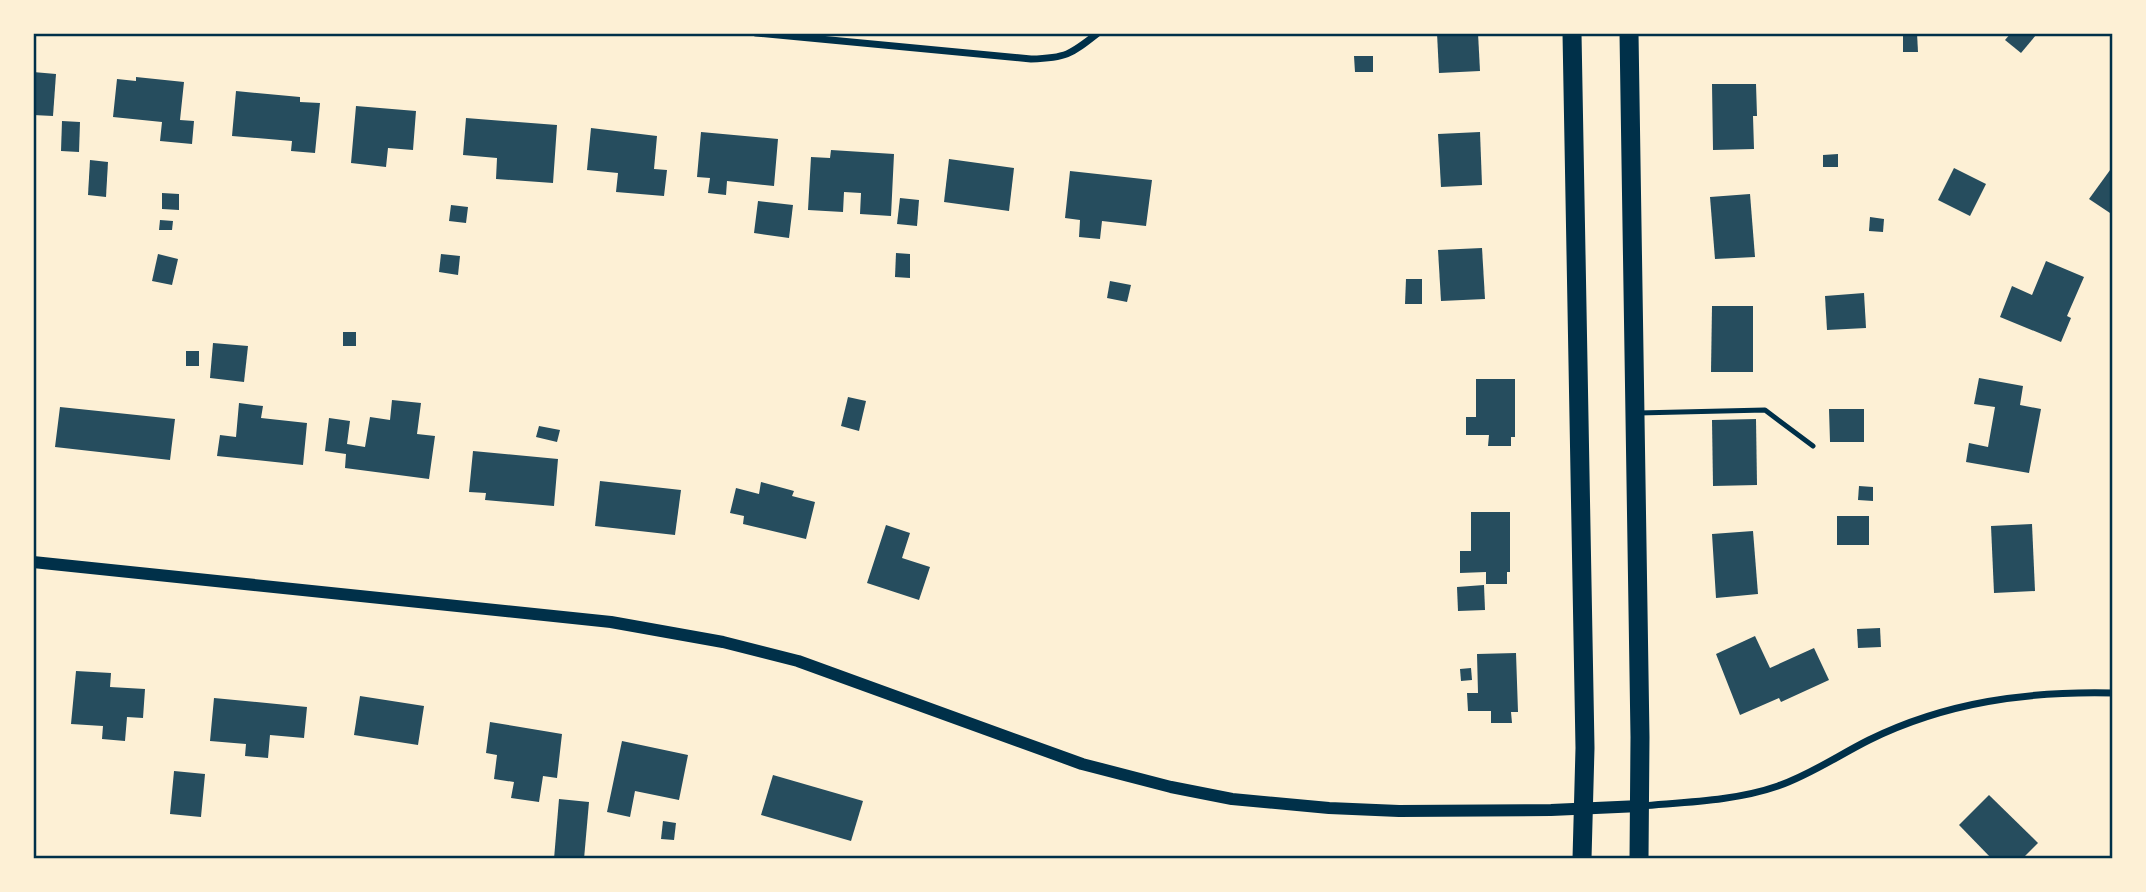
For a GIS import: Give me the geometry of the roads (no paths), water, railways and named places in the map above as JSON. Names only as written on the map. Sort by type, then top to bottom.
[{"type":"highway","points":[[1572,33],[1585,809],[1582,859]]},
{"type":"highway","points":[[1629,33],[1639,859]]},
{"type":"street","points":[[757,33],[1031,59],[1058,58],[1072,54],[1098,33]]},
{"type":"street","points":[[33,562],[611,622],[723,642],[798,661],[1082,764],[1171,788],[1232,799],[1329,808],[1399,811],[1585,809],[1731,797],[1777,786],[1870,740],[1914,721],[1964,705],[2008,697],[2065,692],[2113,693]]},
{"type":"lane","points":[[1635,413],[1765,410],[1813,446]]}]
